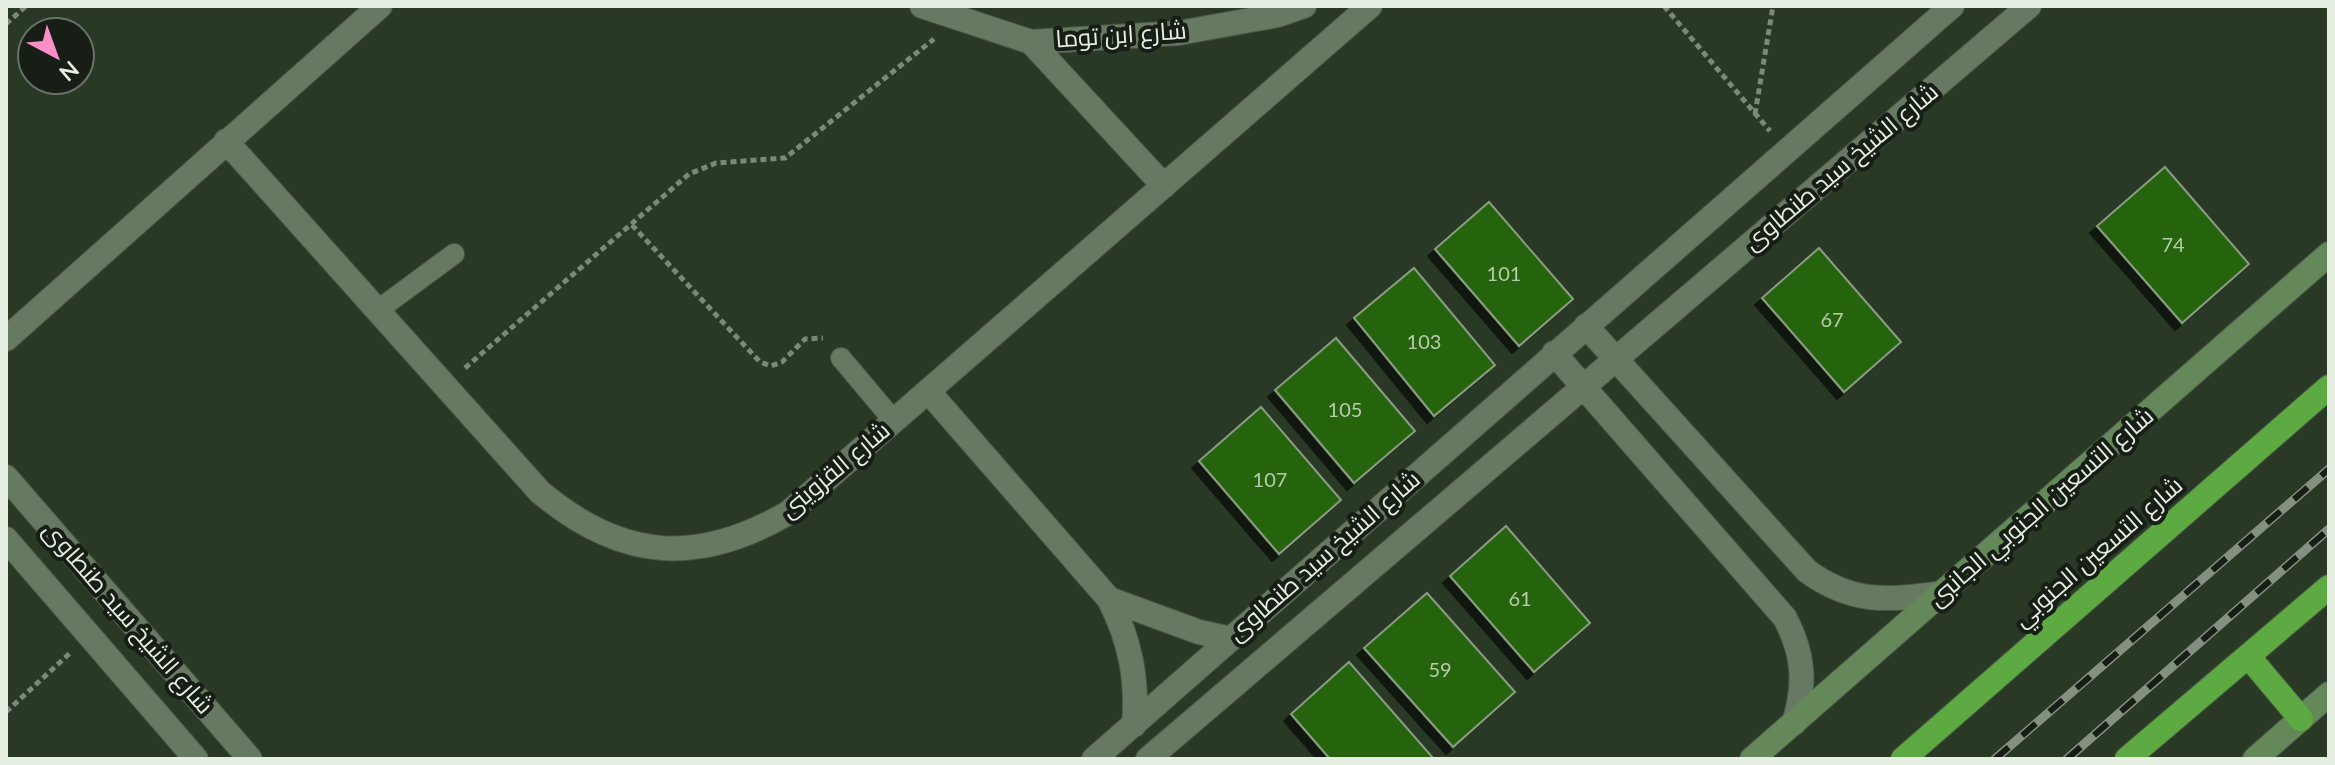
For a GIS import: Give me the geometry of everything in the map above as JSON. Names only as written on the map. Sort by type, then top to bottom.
[{"type":"highway","name":"شارع التسعين الجنوبي","points":[[1903,759],[2329,387]]},
{"type":"highway","points":[[2127,759],[2329,587]]},
{"type":"highway","points":[[2248,656],[2301,719]]},
{"type":"street","points":[[6,339],[380,6]]},
{"type":"street","name":"شارع ابن توما","points":[[922,6],[1031,42],[1179,33],[1278,15],[1304,6]]},
{"type":"street","name":"شارع القزوينى","points":[[226,141],[540,492],[570,516],[616,539],[640,546],[679,550],[718,544],[754,532],[788,513],[1370,6]]},
{"type":"street","name":"شارع الشيخ سيد طنطاوى","points":[[1094,759],[1952,6]]},
{"type":"street","name":"شارع الشيخ سيد طنطاوى","points":[[1148,759],[2029,6]]},
{"type":"street","name":"شارع ابن توما","points":[[1031,42],[1164,186]]},
{"type":"street","name":"شارع التسعين الجنوبي الجانبى","points":[[1752,759],[2329,254]]},
{"type":"street","points":[[1586,326],[1807,571],[1828,586],[1852,595],[1877,599],[1943,593]]},
{"type":"street","points":[[1554,353],[1785,618],[1801,657],[1803,679],[1794,723]]},
{"type":"street","points":[[928,391],[1109,599],[1125,631],[1134,668],[1134,725]]},
{"type":"street","name":"شارع الشيخ سيد طنطاوى","points":[[6,477],[250,759]]},
{"type":"street","name":"شارع الشيخ سيد طنطاوى","points":[[6,539],[196,759]]},
{"type":"street","points":[[1109,599],[1199,632],[1231,639]]},
{"type":"street","points":[[2255,759],[2328,698]]},
{"type":"lane","points":[[378,310],[454,254]]},
{"type":"lane","points":[[841,358],[894,421]]},
{"type":"path","points":[[6,24],[26,6]]},
{"type":"path","points":[[1664,6],[1786,150]]},
{"type":"path","points":[[1755,114],[1773,6]]},
{"type":"path","points":[[445,385],[689,174],[703,166],[785,158],[799,150],[960,19]]},
{"type":"path","points":[[632,225],[760,362],[771,366],[782,362],[805,339],[814,336],[826,339],[841,358]]},
{"type":"path","points":[[6,712],[91,634]]},
{"type":"building","points":[[2165,167],[2249,264],[2182,323],[2097,226]]},
{"type":"building","points":[[1489,202],[1573,299],[1519,346],[1435,249]]},
{"type":"building","points":[[1819,248],[1901,342],[1844,392],[1762,298]]},
{"type":"building","points":[[1414,268],[1495,365],[1434,416],[1354,318]]},
{"type":"building","points":[[1336,338],[1415,431],[1354,483],[1275,390]]},
{"type":"building","points":[[1261,407],[1341,500],[1279,554],[1199,461]]},
{"type":"building","points":[[1506,526],[1590,623],[1534,672],[1450,576]]},
{"type":"building","points":[[1427,593],[1515,692],[1453,747],[1364,648]]},
{"type":"building","points":[[1349,662],[1434,759],[1330,759],[1291,714]]},
{"type":"railway","points":[[1995,759],[2329,469]]},
{"type":"railway","points":[[2067,759],[2329,529]]}]
